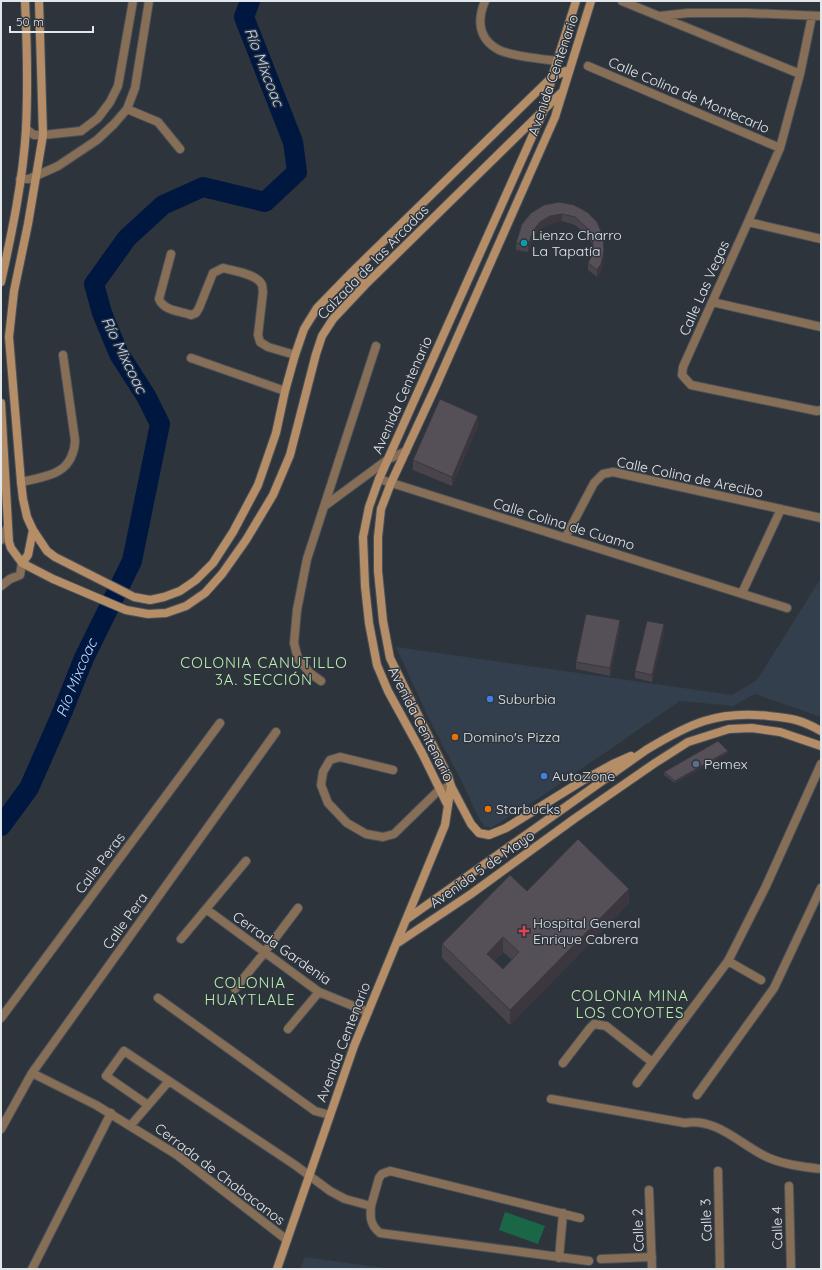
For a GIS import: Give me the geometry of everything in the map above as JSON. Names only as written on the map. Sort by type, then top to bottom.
[{"type":"main road","points":[[1,282],[20,179],[26,129],[27,40],[25,1]]},
{"type":"main road","name":"Calzada de las Arcadas","points":[[39,1],[43,135],[28,224],[14,291],[9,337],[23,498],[27,517],[33,530],[47,551],[55,557],[134,597],[150,600],[180,591],[196,580],[213,564],[234,532],[258,485],[276,433],[295,355],[304,329],[317,308],[552,77],[570,69]]},
{"type":"main road","name":"Avenida Centenario","points":[[447,804],[433,774],[388,692],[377,665],[369,623],[365,586],[363,537],[369,506],[387,460],[544,110],[552,77],[576,1]]},
{"type":"main road","name":"Avenida Centenario","points":[[277,1269],[354,1046],[445,824],[451,786],[435,748],[390,658],[383,621],[379,583],[378,537],[381,509],[391,483],[439,381],[555,117],[591,1]]},
{"type":"main road","name":"Calzada de las Arcadas","points":[[1,403],[10,546],[22,563],[53,579],[126,610],[148,614],[166,613],[186,606],[205,593],[222,574],[246,540],[273,495],[290,455],[322,336],[333,319],[365,285],[564,91]]},
{"type":"main road","points":[[352,272],[365,285]]},
{"type":"main road","points":[[22,563],[28,555],[33,530]]},
{"type":"main road","name":"Avenida 5 de Mayo","points":[[406,920],[646,750],[688,726],[711,719],[744,714],[791,719],[807,723],[821,731]]},
{"type":"main road","points":[[727,716],[729,729]]},
{"type":"main road","name":"Avenida 5 de Mayo","points":[[395,945],[471,894],[574,819],[671,752],[688,742],[729,729],[746,728],[767,729],[780,732],[821,746]]},
{"type":"main road","points":[[451,786],[471,824],[479,833],[489,835],[506,828],[582,781],[613,764],[646,750]]},
{"type":"street","points":[[26,129],[34,135],[81,132],[98,118],[110,102],[118,86],[133,1]]},
{"type":"street","points":[[20,179],[29,179],[58,166],[97,140],[127,109],[135,88],[149,1]]},
{"type":"street","points":[[485,1],[481,12],[480,24],[483,33],[491,44],[498,50],[506,53],[557,61]]},
{"type":"street","points":[[622,1],[800,74]]},
{"type":"street","points":[[659,16],[747,13],[821,16]]},
{"type":"street","name":"Calle Las Vegas","points":[[812,16],[800,74],[780,148],[683,367],[682,375],[691,385],[817,411],[821,410]]},
{"type":"street","name":"Calle Colina de Montecarlo","points":[[588,66],[780,148]]},
{"type":"street","points":[[127,109],[158,122],[180,149]]},
{"type":"street","points":[[748,222],[821,239]]},
{"type":"street","points":[[171,254],[159,299],[165,308],[191,315],[196,313],[213,274],[223,268],[252,276],[258,279],[262,284],[263,292],[258,335],[260,342],[268,347],[295,355]]},
{"type":"street","points":[[712,302],[821,327]]},
{"type":"street","points":[[321,681],[310,673],[298,659],[294,643],[297,610],[307,559],[326,505],[376,346]]},
{"type":"street","points":[[21,482],[37,479],[61,470],[75,450],[76,440],[64,355]]},
{"type":"street","points":[[191,358],[285,391]]},
{"type":"street","points":[[326,505],[387,460],[406,451]]},
{"type":"street","name":"Calle Colina de Arecibo","points":[[566,538],[594,483],[603,474],[613,472],[821,518]]},
{"type":"street","name":"Calle Colina de Cuamo","points":[[379,479],[788,608]]},
{"type":"street","points":[[742,594],[781,509]]},
{"type":"street","points":[[1,540],[8,526]]},
{"type":"street","points":[[1,586],[20,575],[22,563]]},
{"type":"street","name":"Calle Peras","points":[[1,1018],[220,723]]},
{"type":"street","name":"Calle Pera","points":[[1,1129],[32,1073],[276,732]]},
{"type":"street","points":[[393,770],[340,757],[330,760],[323,772],[321,785],[328,803],[347,823],[366,834],[383,837],[394,834],[440,790],[451,786]]},
{"type":"street","points":[[637,1083],[728,961],[766,886],[821,764]]},
{"type":"street","points":[[181,939],[246,861]]},
{"type":"street","points":[[697,1095],[774,988],[821,888]]},
{"type":"street","points":[[235,989],[298,908]]},
{"type":"street","name":"Cerrada Gardenia","points":[[206,909],[318,992],[368,1012]]},
{"type":"street","points":[[728,961],[761,980]]},
{"type":"street","points":[[288,1029],[318,992]]},
{"type":"street","points":[[158,998],[315,1110],[330,1115]]},
{"type":"street","points":[[563,1063],[594,1024],[606,1026],[652,1062]]},
{"type":"street","points":[[148,1105],[106,1076],[124,1052],[309,1175],[330,1191],[345,1199],[371,1206]]},
{"type":"street","name":"Cerrada de Chabacanos","points":[[32,1073],[110,1113],[177,1154],[287,1240]]},
{"type":"street","points":[[131,1125],[169,1081]]},
{"type":"street","points":[[551,1099],[685,1123],[698,1122],[720,1129],[768,1158],[787,1164],[821,1169]]},
{"type":"street","points":[[32,1269],[110,1113]]},
{"type":"street","name":"Calle 3","points":[[718,1170],[720,1269]]},
{"type":"street","points":[[580,1218],[390,1171],[386,1172],[379,1178],[371,1206],[370,1217],[371,1223],[380,1232],[589,1261]]},
{"type":"street","name":"Calle 4","points":[[789,1186],[791,1269]]},
{"type":"street","name":"Calle 2","points":[[649,1190],[652,1269]]},
{"type":"street","points":[[559,1258],[563,1213]]},
{"type":"street","points":[[601,1258],[652,1257]]},
{"type":"shaded area","points":[[821,578],[821,717],[755,694],[733,706],[680,701],[548,792],[491,828],[484,826],[477,815],[463,784],[430,721],[396,647],[732,695],[757,680]]},
{"type":"shaded area","points":[[305,1257],[391,1269],[300,1269]]},
{"type":"green space","points":[[505,1212],[545,1226],[538,1244],[499,1230]]},
{"type":"building","points":[[559,202],[574,205],[587,212],[597,222],[603,236],[604,250],[601,264],[597,270],[588,263],[593,246],[592,236],[589,230],[575,217],[562,214],[550,216],[540,222],[533,231],[528,245],[516,243],[522,224],[531,213],[544,205]]},
{"type":"building","points":[[440,399],[478,416],[452,477],[413,460]]},
{"type":"building","points":[[586,614],[620,620],[610,668],[576,662]]},
{"type":"building","points":[[647,621],[664,624],[652,675],[635,671]]},
{"type":"building","name":"Pemex","points":[[718,741],[728,751],[675,781],[664,772]]},
{"type":"building","name":"Hospital General Enrique Cabrera","points":[[578,839],[629,889],[510,1010],[442,944],[510,875],[527,891]],"holes":[[[503,937],[519,952],[503,969],[487,954]]]},
{"type":"waterway","name":"Río Mixcoac","points":[[1,826],[29,788],[84,658],[132,561],[160,424],[146,396],[119,354],[102,313],[94,284],[127,238],[163,205],[203,187],[265,202],[297,172],[293,142],[244,17],[250,1]]},
{"type":"place","name":"Lienzo Charro La Tapatía","points":[[524,243]]},
{"type":"place","name":"Suburbia","points":[[490,699]]},
{"type":"place","name":"Domino's Pizza","points":[[455,737]]},
{"type":"place","name":"Pemex","points":[[696,764]]},
{"type":"place","name":"AutoZone","points":[[544,776]]},
{"type":"place","name":"Starbucks","points":[[488,809]]},
{"type":"place","name":"Hospital General Enrique Cabrera","points":[[524,931]]},
{"type":"district","name":"COLONIA CANUTILLO 3A. SECCIÓN","points":[[264,672]]},
{"type":"district","name":"COLONIA HUAYTLALE","points":[[250,992]]},
{"type":"district","name":"COLONIA MINA LOS COYOTES","points":[[630,1004]]}]
